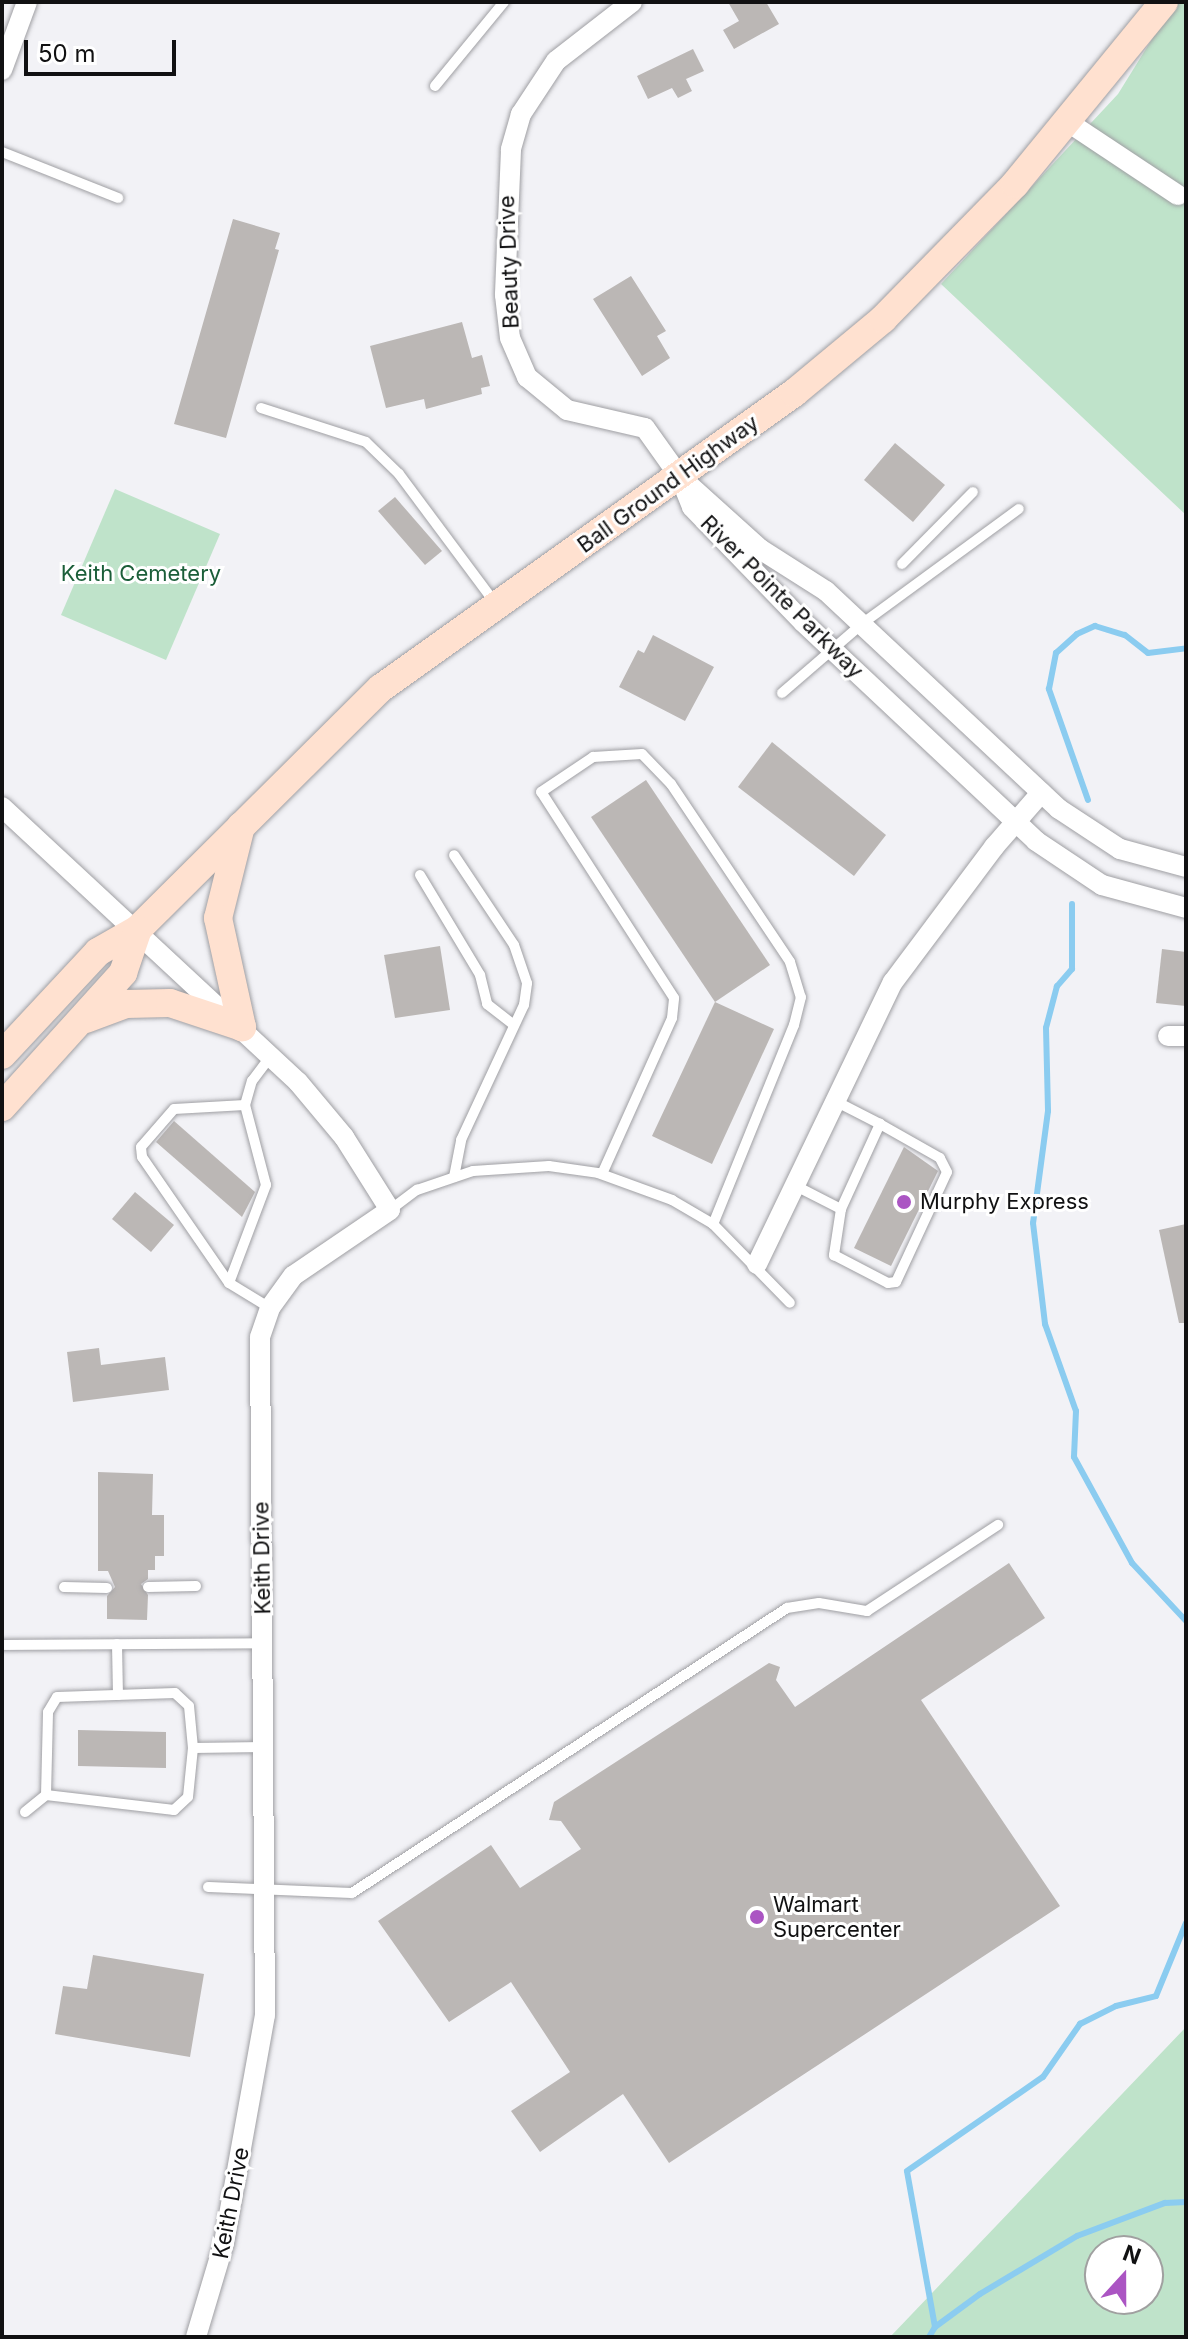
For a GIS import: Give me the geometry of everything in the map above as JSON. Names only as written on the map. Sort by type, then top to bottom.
[{"type":"main road","name":"Ball Ground Highway","points":[[2,1055],[98,952],[138,929],[241,823],[381,688],[680,477],[794,393],[883,319],[937,267],[1068,122],[1164,2]]},
{"type":"main road","points":[[241,823],[218,918],[242,1027]]},
{"type":"main road","name":"Ball Ground Highway","points":[[2,1107],[123,973],[138,929]]},
{"type":"main road","points":[[78,1023],[107,1009],[147,1002],[194,1008],[242,1027]]},
{"type":"street","points":[[2,70],[27,2]]},
{"type":"street","name":"Beauty Drive","points":[[632,2],[556,61],[521,114],[506,192],[505,295],[510,338],[527,377],[567,410],[640,420],[680,477]]},
{"type":"street","points":[[1068,122],[1178,195]]},
{"type":"street","name":"River Pointe Parkway","points":[[680,477],[760,549],[826,591],[863,623],[1041,793],[1120,849],[1186,867]]},
{"type":"street","name":"River Pointe Parkway","points":[[680,477],[692,507],[832,649],[1015,823],[1067,866],[1102,885],[1186,908]]},
{"type":"street","points":[[757,1264],[833,1100],[909,957],[1041,793]]},
{"type":"street","points":[[2,807],[138,929],[271,1056],[344,1137],[390,1210]]},
{"type":"street","name":"Keith Drive","points":[[196,2337],[221,2259],[265,2015],[260,1337],[270,1308],[293,1276],[390,1210]]},
{"type":"lane","points":[[435,86],[504,2]]},
{"type":"lane","points":[[2,152],[118,198]]},
{"type":"lane","points":[[261,408],[366,442],[399,474],[497,605]]},
{"type":"lane","points":[[902,564],[973,492]]},
{"type":"lane","points":[[782,693],[863,623],[1019,509]]},
{"type":"lane","points":[[602,1174],[672,1018],[674,998],[541,792],[593,757],[642,754],[671,784],[790,962],[801,997],[794,1025],[713,1224]]},
{"type":"lane","points":[[454,855],[523,962],[526,994],[467,1126],[454,1177]]},
{"type":"lane","points":[[420,875],[480,975],[487,1004],[514,1025]]},
{"type":"lane","points":[[229,1283],[266,1185],[245,1105],[252,1081],[271,1056]]},
{"type":"lane","points":[[833,1100],[880,1124],[940,1158],[947,1172],[896,1282],[888,1283],[834,1255],[841,1209],[880,1124]]},
{"type":"lane","points":[[245,1105],[174,1109],[141,1147],[142,1157],[229,1283],[270,1308]]},
{"type":"lane","points":[[390,1210],[417,1190],[454,1177],[521,1166],[602,1174],[672,1200],[713,1224],[757,1264],[790,1303]]},
{"type":"lane","points":[[793,1184],[841,1209]]},
{"type":"lane","points":[[208,1887],[352,1893],[787,1608],[827,1603],[867,1611],[998,1525]]},
{"type":"lane","points":[[148,1587],[196,1586]]},
{"type":"lane","points":[[64,1587],[107,1588]]},
{"type":"lane","points":[[2,1645],[264,1643]]},
{"type":"lane","points":[[117,1644],[118,1695]]},
{"type":"lane","points":[[25,1812],[46,1795],[174,1810],[188,1797],[193,1748],[184,1697],[175,1693],[50,1701],[46,1795]]},
{"type":"lane","points":[[193,1748],[264,1747]]},
{"type":"green space","points":[[1175,2],[1186,2],[1186,515],[941,284],[1118,94]]},
{"type":"green space","name":"Keith Cemetery","points":[[115,489],[220,534],[166,660],[61,615]]},
{"type":"green space","points":[[1186,2027],[1186,2337],[890,2337]]},
{"type":"building","points":[[728,2],[766,2],[779,24],[734,49],[723,30],[739,21]]},
{"type":"building","points":[[693,49],[704,71],[686,79],[692,91],[678,98],[672,88],[648,99],[637,76]]},
{"type":"building","points":[[233,219],[280,233],[275,249],[279,250],[226,438],[174,424]]},
{"type":"building","points":[[631,276],[666,331],[657,336],[670,358],[642,376],[593,299]]},
{"type":"building","points":[[462,322],[472,358],[482,355],[490,386],[481,388],[482,394],[426,409],[424,399],[386,408],[370,346]]},
{"type":"building","points":[[895,443],[945,485],[913,522],[864,480]]},
{"type":"building","points":[[395,497],[442,551],[425,565],[378,511]]},
{"type":"building","points":[[653,635],[714,667],[685,721],[619,687],[638,650],[644,653]]},
{"type":"building","points":[[772,742],[886,835],[854,876],[738,787]]},
{"type":"building","points":[[646,780],[770,965],[715,1002],[591,817]]},
{"type":"building","points":[[440,946],[450,1010],[395,1018],[384,955]]},
{"type":"building","points":[[1162,949],[1186,952],[1186,1006],[1156,1003]]},
{"type":"building","points":[[715,1002],[774,1029],[712,1164],[652,1136]]},
{"type":"building","points":[[174,1121],[255,1192],[242,1217],[156,1142]]},
{"type":"building","points":[[904,1147],[938,1171],[891,1266],[854,1248]]},
{"type":"building","points":[[135,1192],[174,1225],[151,1252],[112,1219]]},
{"type":"building","points":[[1186,1224],[1186,1323],[1179,1323],[1159,1230]]},
{"type":"building","points":[[99,1348],[101,1365],[165,1357],[169,1390],[73,1402],[67,1352]]},
{"type":"building","points":[[98,1472],[153,1474],[152,1515],[164,1515],[164,1556],[155,1556],[155,1570],[148,1570],[148,1579],[141,1584],[148,1595],[147,1620],[107,1619],[107,1596],[115,1587],[108,1571],[98,1571]]},
{"type":"building","points":[[1009,1563],[1045,1618],[921,1700],[1060,1906],[669,2163],[623,2094],[540,2152],[511,2111],[570,2072],[511,1982],[449,2022],[378,1921],[491,1845],[520,1888],[581,1849],[561,1821],[549,1820],[554,1802],[769,1663],[780,1667],[776,1680],[795,1707]]},
{"type":"building","points":[[78,1730],[166,1732],[166,1768],[78,1766]]},
{"type":"building","points":[[93,1955],[204,1974],[190,2057],[55,2034],[63,1986],[87,1989]]},
{"type":"waterway","points":[[1088,800],[1049,689],[1056,653],[1077,634],[1095,626],[1125,635],[1148,653],[1186,648]]},
{"type":"waterway","points":[[1072,904],[1072,969],[1057,986],[1046,1028],[1048,1111],[1033,1223],[1045,1324],[1076,1411],[1074,1457],[1132,1563],[1186,1621]]},
{"type":"waterway","points":[[935,2327],[907,2171],[1043,2077],[1080,2024],[1116,2006],[1156,1996],[1186,1923]]},
{"type":"waterway","points":[[929,2337],[935,2327],[980,2294],[1077,2236],[1165,2203],[1186,2202]]},
{"type":"place","name":"Murphy Express","points":[[904,1202]]},
{"type":"place","name":"Walmart Supercenter","points":[[757,1917]]}]
